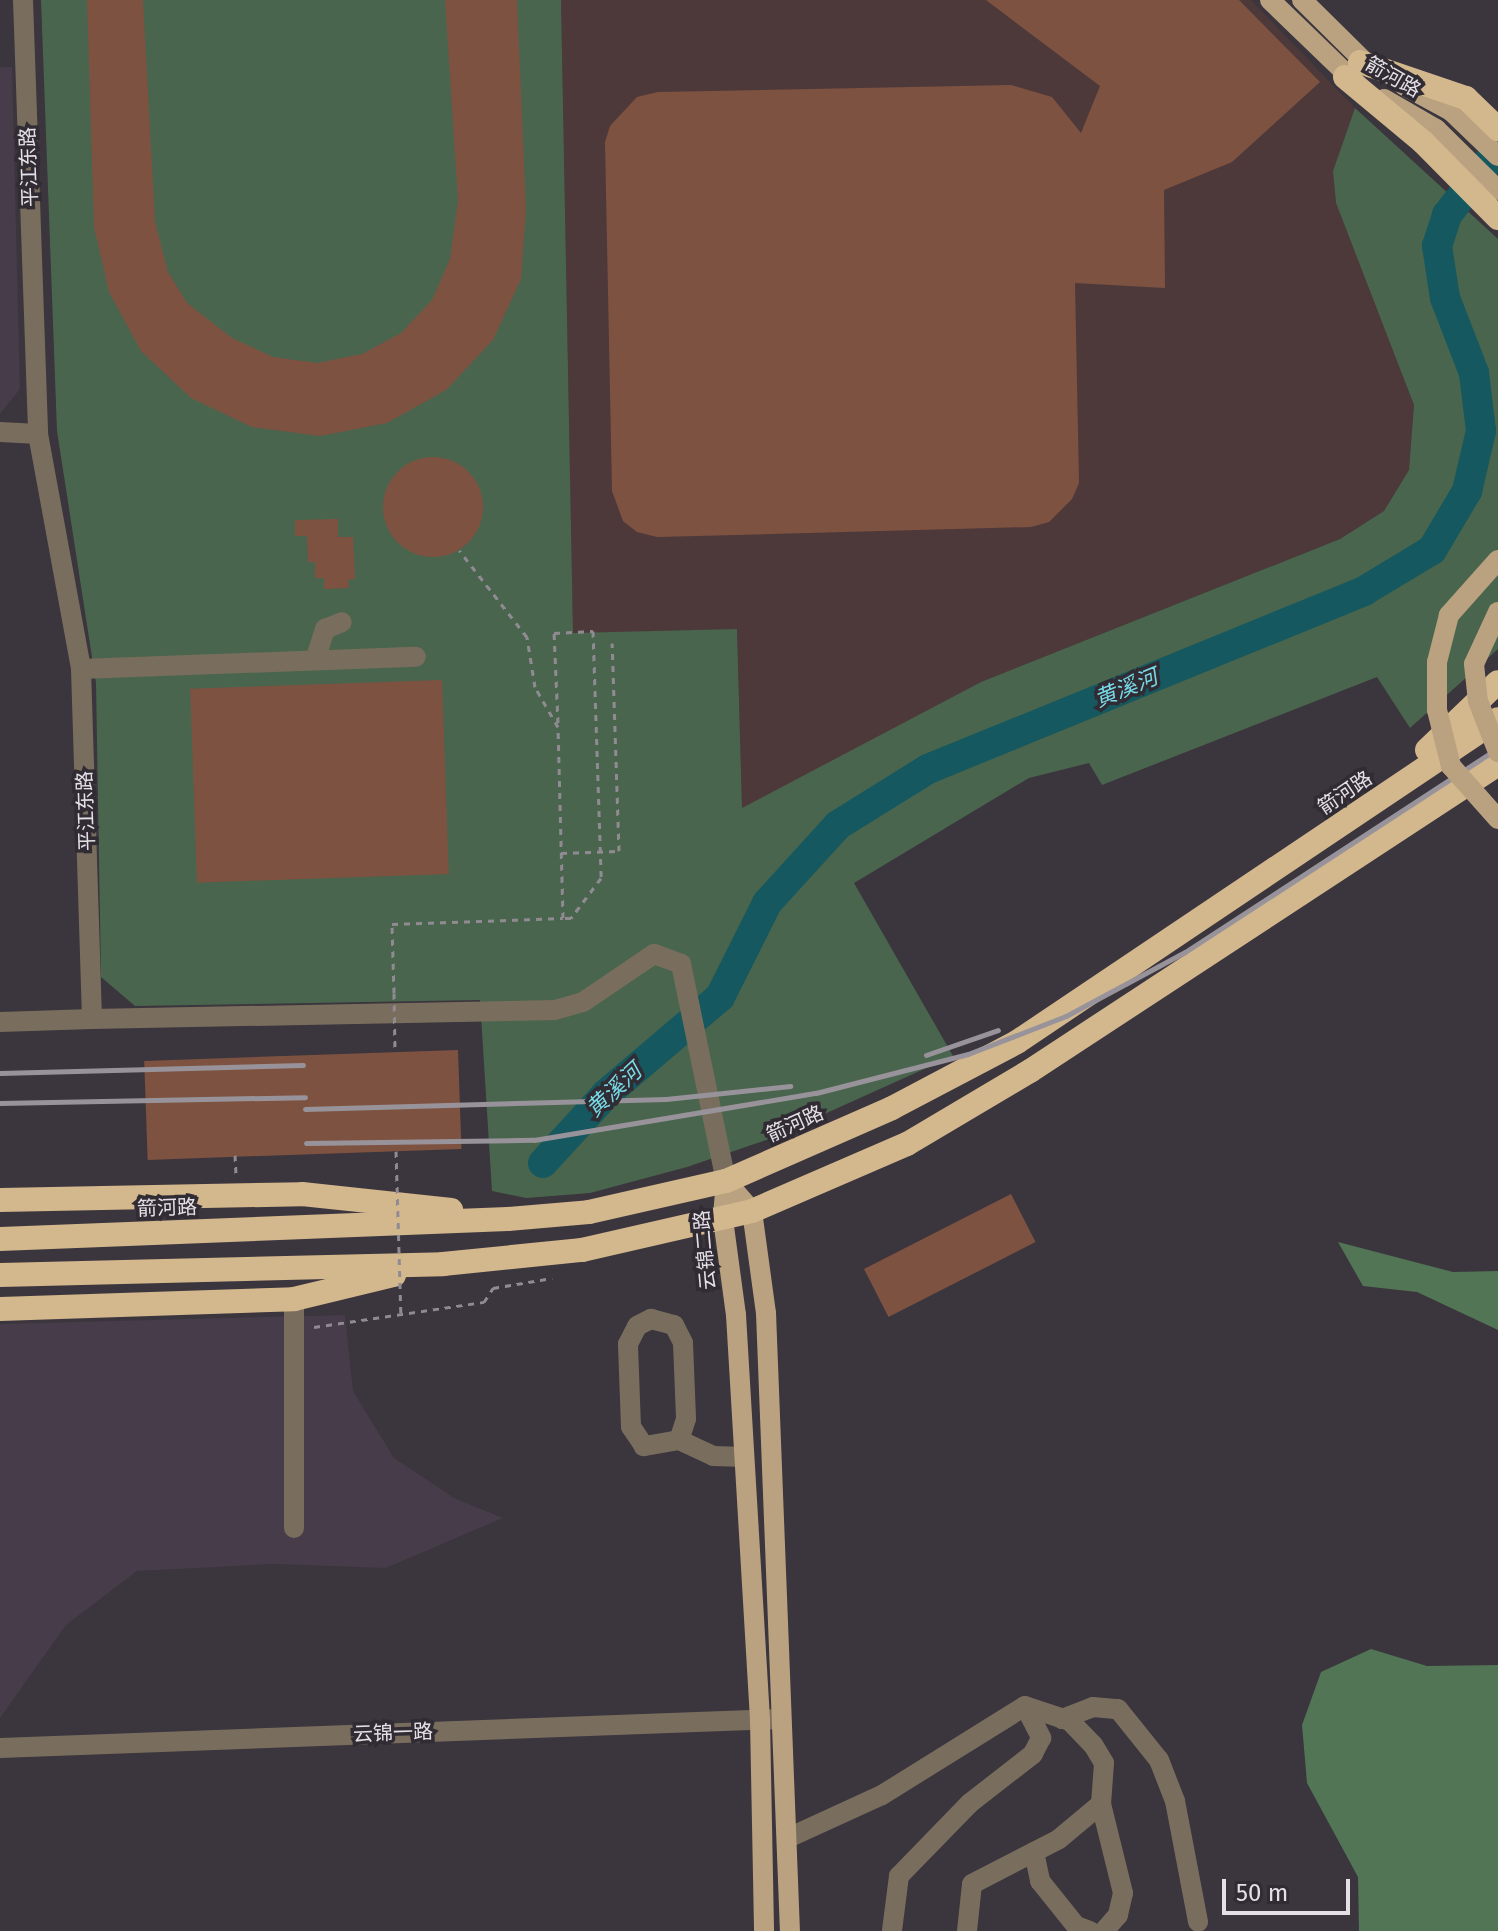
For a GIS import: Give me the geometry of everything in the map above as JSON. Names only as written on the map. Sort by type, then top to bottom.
[{"type":"highway","points":[[1353,70],[1459,105],[1498,129]]},
{"type":"highway","points":[[1353,70],[1429,135],[1498,218]]},
{"type":"highway","points":[[1369,805],[1498,682]]},
{"type":"highway","name":"箭河路","points":[[0,1239],[508,1219],[589,1212],[726,1181],[892,1108],[1017,1042],[1498,719]]},
{"type":"highway","points":[[0,1275],[443,1264],[582,1250],[752,1211],[907,1144],[1030,1071],[1498,764]]},
{"type":"highway","points":[[0,1200],[302,1194],[508,1219]]},
{"type":"highway","points":[[0,1309],[294,1299],[443,1264]]},
{"type":"main road","name":"箭河路","points":[[1270,0],[1353,70]]},
{"type":"main road","name":"箭河路","points":[[1302,0],[1353,70]]},
{"type":"main road","points":[[1459,105],[1498,156]]},
{"type":"main road","points":[[1429,135],[1498,190]]},
{"type":"main road","points":[[1498,560],[1449,615],[1437,694],[1451,766],[1498,819]]},
{"type":"main road","points":[[1498,612],[1474,664],[1478,701],[1498,752]]},
{"type":"main road","name":"云锦二路","points":[[726,1181],[752,1211]]},
{"type":"main road","name":"云锦二路","points":[[726,1181],[723,1219],[744,1457],[760,1720],[764,1931]]},
{"type":"main road","points":[[752,1211],[766,1313],[786,1718],[790,1931]]},
{"type":"street","name":"平江东路","points":[[23,0],[38,434],[81,669],[92,1019]]},
{"type":"street","points":[[0,432],[38,434]]},
{"type":"street","points":[[315,660],[325,629],[342,622]]},
{"type":"street","points":[[81,669],[416,657]]},
{"type":"street","points":[[0,1022],[555,1010],[583,1002],[654,954],[681,964],[726,1181]]},
{"type":"street","points":[[294,1299],[294,1528]]},
{"type":"street","points":[[679,1440],[686,1419],[683,1343],[674,1325],[651,1319],[637,1326],[628,1344],[631,1427],[644,1446],[679,1440],[713,1456],[744,1457]]},
{"type":"street","points":[[1025,1706],[1062,1719],[1104,1763],[1101,1804],[1123,1893],[1118,1915],[1104,1931]]},
{"type":"street","points":[[788,1838],[882,1795],[1025,1706]]},
{"type":"street","points":[[892,1931],[899,1876],[970,1803],[1033,1754],[1041,1738],[1025,1706]]},
{"type":"street","points":[[1062,1719],[1093,1707],[1118,1709],[1159,1760],[1175,1801],[1198,1922]]},
{"type":"street","name":"云锦一路","points":[[0,1748],[786,1718]]},
{"type":"street","points":[[967,1931],[972,1884],[1087,1821],[1101,1804]]},
{"type":"street","points":[[1034,1852],[1040,1881],[1076,1926],[1090,1931]]},
{"type":"path","points":[[459,550],[527,637],[535,687],[558,727]]},
{"type":"path","points":[[395,1052],[392,924],[571,918],[601,878],[593,631],[554,633],[563,918]]},
{"type":"path","points":[[561,853],[619,851],[612,643]]},
{"type":"path","points":[[396,1151],[401,1315]]},
{"type":"path","points":[[324,1326],[484,1302],[493,1288],[552,1278]]},
{"type":"shaded area","points":[[561,0],[1251,0],[1355,108],[1333,171],[1336,203],[1414,405],[1409,470],[1384,511],[1340,539],[981,682],[742,809],[737,629],[573,634]]},
{"type":"shaded area","points":[[0,67],[12,67],[20,389],[0,414]]},
{"type":"shaded area","points":[[345,1315],[353,1391],[394,1458],[454,1498],[503,1518],[386,1568],[273,1564],[137,1571],[66,1625],[0,1718],[0,1324]]},
{"type":"green space","points":[[41,0],[561,0],[573,633],[737,629],[742,808],[981,682],[1340,539],[1384,511],[1409,470],[1414,405],[1336,203],[1333,171],[1355,108],[1498,239],[1498,649],[1410,728],[1377,677],[1102,785],[1089,763],[1029,778],[854,883],[953,1056],[769,1139],[687,1167],[590,1193],[526,1198],[492,1191],[480,1000],[135,1006],[101,977],[96,683],[57,431]]},
{"type":"green space","points":[[1338,1242],[1453,1272],[1498,1271],[1498,1330],[1417,1292],[1363,1286]]},
{"type":"green space","points":[[1371,1649],[1427,1666],[1498,1665],[1498,1931],[1359,1931],[1358,1877],[1307,1783],[1302,1725],[1321,1672]]},
{"type":"building","points":[[87,0],[143,0],[155,222],[168,272],[187,303],[232,338],[273,357],[317,363],[362,354],[401,333],[432,300],[450,259],[458,201],[445,0],[517,0],[526,209],[521,279],[493,340],[446,390],[387,423],[320,436],[252,427],[191,398],[141,351],[109,292],[94,227]]},
{"type":"building","points":[[986,0],[1239,0],[1320,82],[1232,162],[1164,190],[1165,288],[1075,283],[1079,483],[1072,499],[1049,522],[1031,527],[657,537],[637,532],[623,521],[612,491],[605,142],[610,126],[637,97],[658,92],[1011,85],[1052,97],[1081,133],[1100,86]]},
{"type":"building","points":[[433,457],[452,461],[468,472],[479,488],[483,507],[479,526],[468,542],[452,553],[433,557],[414,553],[398,542],[387,526],[383,507],[387,488],[398,472],[414,461]]},
{"type":"building","points":[[338,519],[338,537],[353,537],[355,579],[348,580],[349,588],[324,589],[324,578],[315,578],[315,562],[308,562],[307,536],[295,536],[295,520]]},
{"type":"building","points":[[442,680],[449,874],[197,883],[190,689]]},
{"type":"building","points":[[458,1050],[461,1149],[148,1160],[144,1061]]},
{"type":"building","points":[[1011,1194],[1036,1242],[888,1317],[864,1269]]},
{"type":"waterway","name":"黄溪河","points":[[543,1163],[606,1094],[720,997],[767,903],[838,825],[928,769],[1364,591],[1432,550],[1467,491],[1481,431],[1474,373],[1445,298],[1437,246],[1447,215],[1498,149]]},
{"type":"railway","points":[[306,1143],[534,1140],[816,1093],[968,1054],[1066,1016],[1185,952],[1498,748]]},
{"type":"railway","points":[[926,1055],[998,1030]]},
{"type":"railway","points":[[0,1073],[303,1065]]},
{"type":"railway","points":[[305,1109],[666,1099],[790,1086]]},
{"type":"railway","points":[[0,1103],[305,1097]]}]
